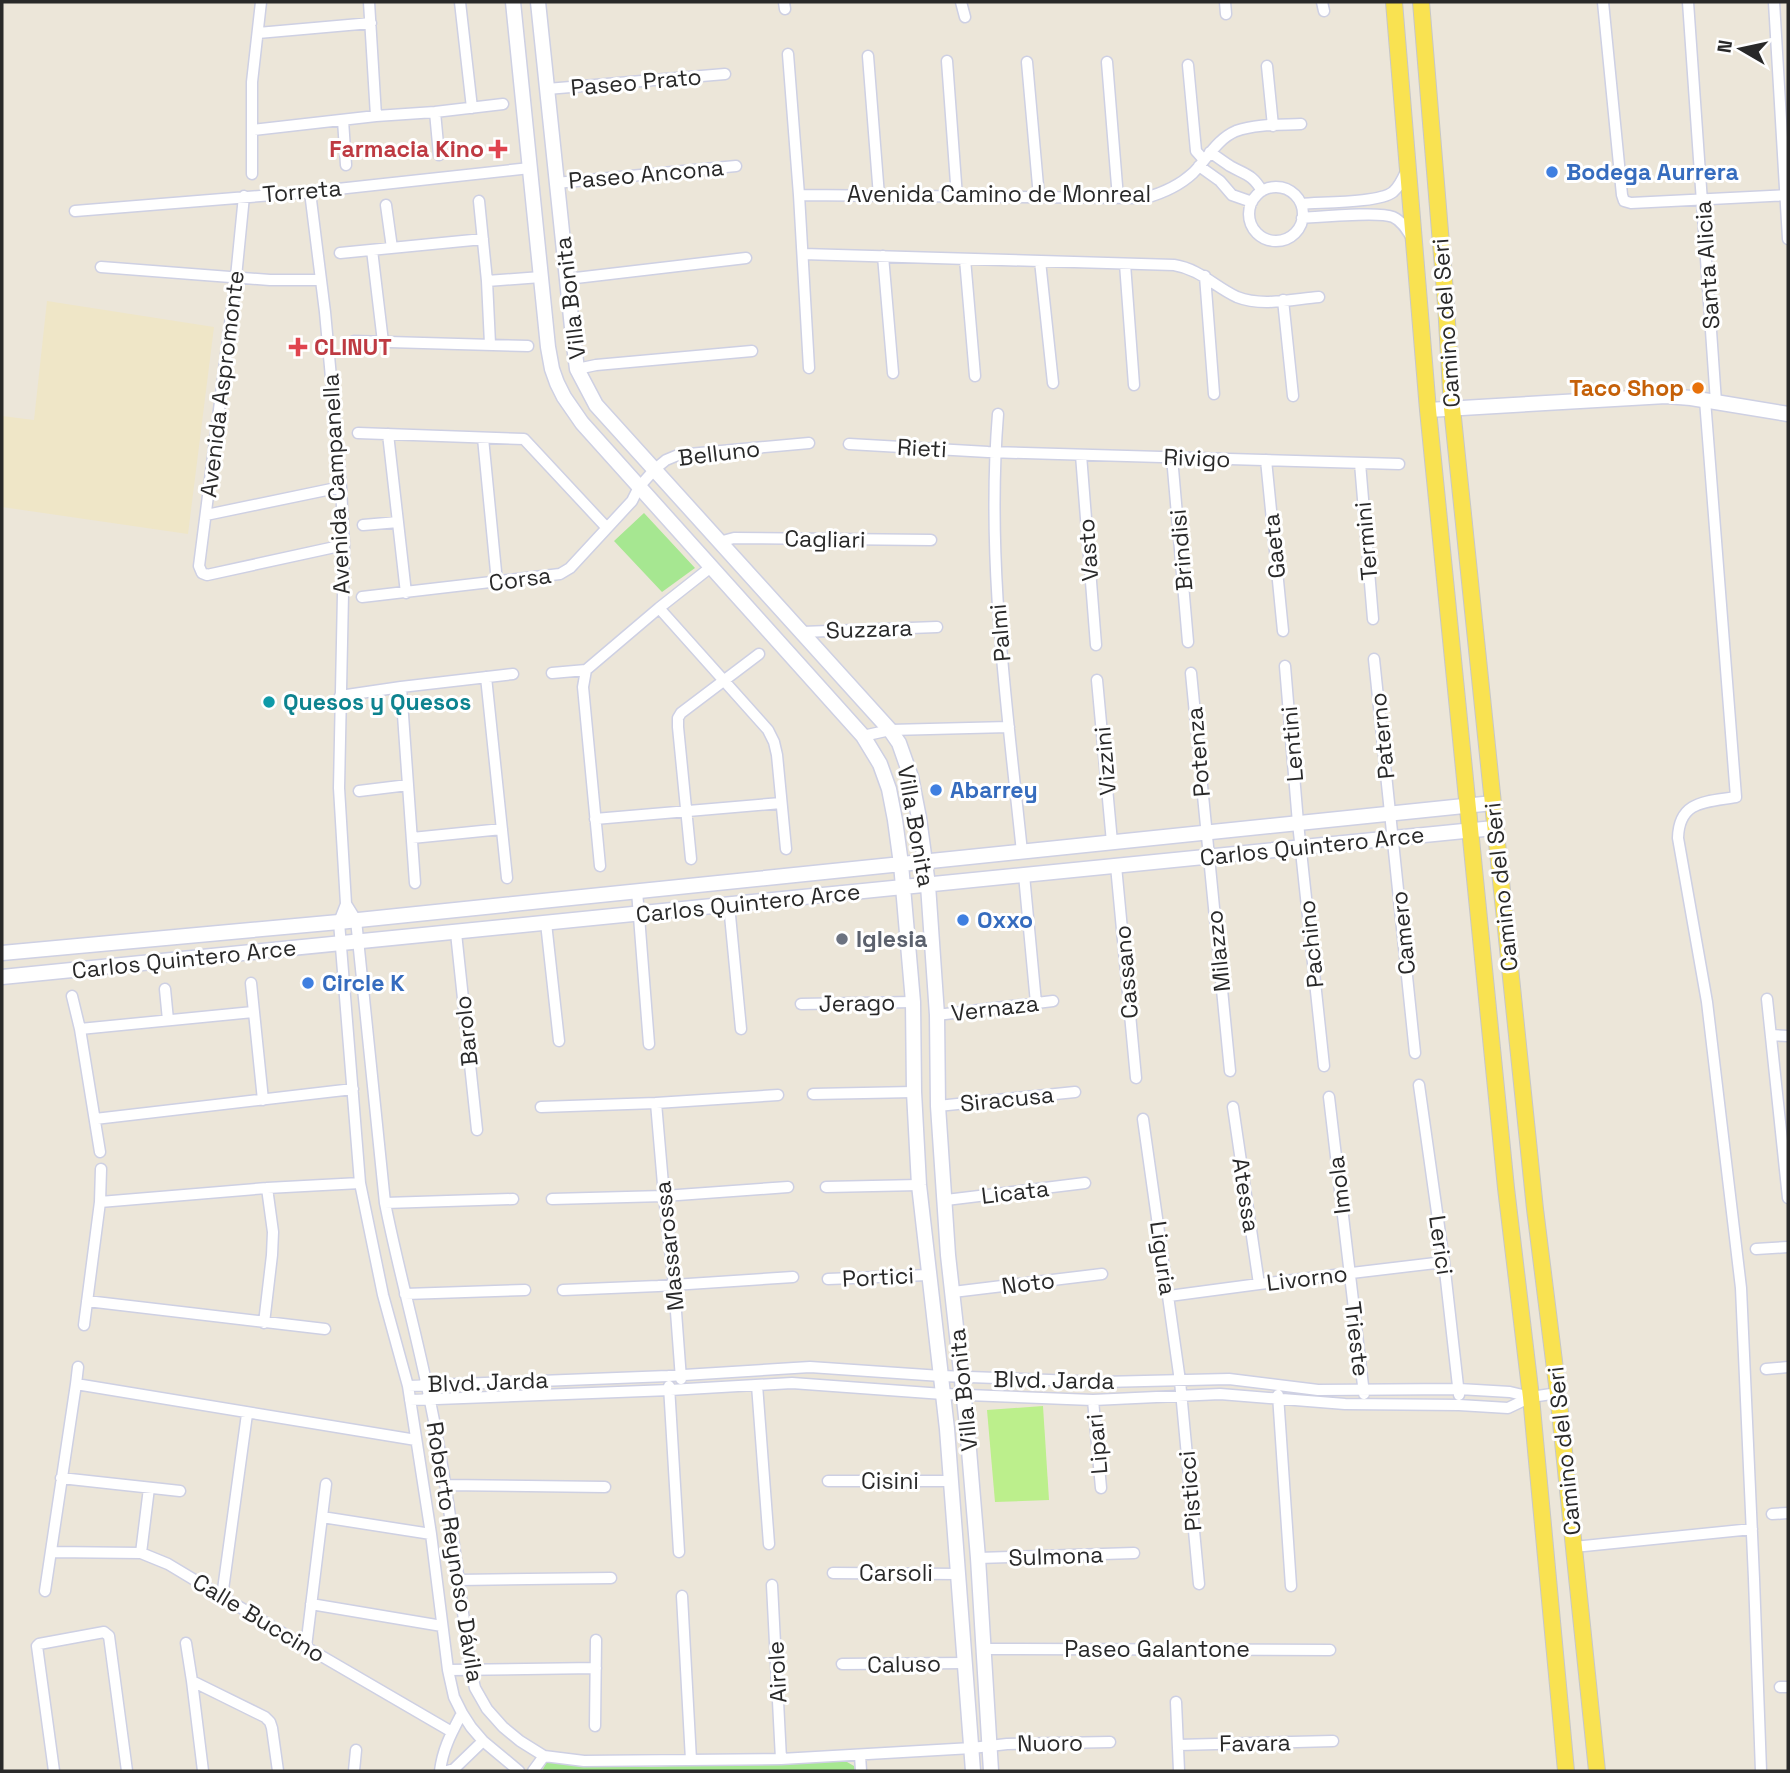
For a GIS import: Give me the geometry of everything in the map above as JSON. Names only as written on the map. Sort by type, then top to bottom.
[{"type":"main road","name":"Camino del Seri","points":[[1394,2],[1427,410],[1506,1188],[1531,1397],[1566,1771]]},
{"type":"main road","name":"Camino del Seri","points":[[1421,2],[1452,408],[1494,828],[1535,1209],[1558,1393],[1597,1771]]},
{"type":"main road","points":[[1506,1188],[1520,1201],[1535,1209]]},
{"type":"street","points":[[252,174],[252,82],[261,2]]},
{"type":"street","points":[[369,2],[376,116]]},
{"type":"street","points":[[460,2],[472,108]]},
{"type":"street","name":"Villa Bonita","points":[[513,2],[548,347],[557,383],[582,423],[863,736],[880,764],[889,789],[901,864],[913,1002],[919,1185],[943,1394],[973,1771]]},
{"type":"street","name":"Villa Bonita","points":[[538,2],[578,369],[588,391],[596,405],[890,730],[899,743],[911,776],[928,885],[948,1255],[978,1558],[991,1771]]},
{"type":"street","points":[[961,2],[965,17]]},
{"type":"street","points":[[1225,2],[1226,14]]},
{"type":"street","points":[[1602,2],[1624,201],[1631,203],[1787,195]]},
{"type":"street","name":"Santa Alicia","points":[[1688,2],[1736,797],[1696,804],[1687,810],[1678,827],[1678,838],[1707,1002],[1741,1288],[1752,1529]]},
{"type":"street","points":[[1774,2],[1788,239]]},
{"type":"street","points":[[258,33],[371,23]]},
{"type":"street","points":[[788,54],[809,368]]},
{"type":"street","points":[[868,56],[878,196]]},
{"type":"street","points":[[947,61],[957,197]]},
{"type":"street","points":[[1027,62],[1039,197]]},
{"type":"street","points":[[1107,62],[1118,198]]},
{"type":"street","points":[[1188,65],[1196,151],[1231,195],[1252,202]]},
{"type":"street","points":[[1267,66],[1273,126]]},
{"type":"street","name":"Paseo Prato","points":[[547,89],[725,74]]},
{"type":"street","points":[[253,130],[503,104]]},
{"type":"street","points":[[435,112],[439,155]]},
{"type":"street","points":[[343,120],[346,165]]},
{"type":"street","name":"Avenida Camino de Monreal","points":[[799,195],[1145,198],[1161,194],[1177,185],[1234,132],[1301,124]]},
{"type":"street","points":[[1204,160],[1250,174],[1262,191]]},
{"type":"street","name":"Paseo Ancona","points":[[556,183],[736,166]]},
{"type":"street","points":[[1301,204],[1376,198],[1391,194],[1400,185],[1408,167]]},
{"type":"street","name":"Torreta","points":[[75,211],[310,192],[530,168]]},
{"type":"street","points":[[1270,188],[1285,189],[1292,192],[1301,204],[1300,225],[1290,237],[1267,240],[1251,224],[1252,202],[1262,191],[1270,188]]},
{"type":"street","name":"Avenida Campanella","points":[[310,192],[325,312],[344,545],[339,788],[346,904],[339,922]]},
{"type":"street","name":"Avenida Aspromonte","points":[[244,196],[199,566],[202,573],[207,575],[344,545]]},
{"type":"street","points":[[479,201],[490,344]]},
{"type":"street","points":[[386,205],[392,248]]},
{"type":"street","points":[[1302,218],[1392,216],[1403,224],[1414,242]]},
{"type":"street","points":[[340,253],[483,239]]},
{"type":"street","points":[[372,250],[383,342]]},
{"type":"street","points":[[803,254],[1184,266],[1238,297],[1251,300],[1319,298]]},
{"type":"street","points":[[883,256],[893,373]]},
{"type":"street","points":[[567,279],[746,258]]},
{"type":"street","points":[[965,259],[975,376]]},
{"type":"street","points":[[1040,261],[1053,383]]},
{"type":"street","points":[[1125,264],[1134,385]]},
{"type":"street","points":[[102,267],[270,280],[321,280]]},
{"type":"street","points":[[1205,276],[1213,394]]},
{"type":"street","points":[[487,281],[541,277]]},
{"type":"street","points":[[1283,300],[1293,396]]},
{"type":"street","points":[[354,341],[528,346]]},
{"type":"street","points":[[578,369],[596,365],[752,351]]},
{"type":"street","points":[[1427,410],[1666,396],[1788,414]]},
{"type":"street","name":"Palmi","points":[[998,414],[995,452],[995,568],[1022,852]]},
{"type":"street","points":[[358,433],[519,438],[527,441],[607,528]]},
{"type":"street","points":[[388,434],[406,593]]},
{"type":"street","points":[[483,438],[497,582]]},
{"type":"street","name":"Belluno","points":[[639,487],[655,468],[678,455],[810,443]]},
{"type":"street","name":"Rieti","points":[[849,444],[995,452]]},
{"type":"street","name":"Rivigo","points":[[995,452],[1399,464]]},
{"type":"street","name":"Vasto","points":[[1082,455],[1096,645]]},
{"type":"street","name":"Brindisi","points":[[1172,457],[1188,642]]},
{"type":"street","name":"Gaeta","points":[[1266,460],[1283,631]]},
{"type":"street","name":"Termini","points":[[1360,463],[1373,619]]},
{"type":"street","points":[[206,515],[341,486]]},
{"type":"street","name":"Corsa","points":[[362,597],[553,576],[565,572],[632,501],[639,487]]},
{"type":"street","points":[[363,525],[398,522]]},
{"type":"street","name":"Cagliari","points":[[719,542],[734,538],[931,540]]},
{"type":"street","points":[[552,673],[586,670],[711,567]]},
{"type":"street","points":[[659,608],[768,730],[774,742],[786,849]]},
{"type":"street","name":"Suzzara","points":[[802,632],[937,627]]},
{"type":"street","points":[[691,859],[678,718],[759,654]]},
{"type":"street","name":"Paterno","points":[[1374,659],[1391,813]]},
{"type":"street","name":"Lentini","points":[[1285,666],[1298,823]]},
{"type":"street","points":[[586,670],[583,687],[600,866]]},
{"type":"street","name":"Potenza","points":[[1191,673],[1206,832]]},
{"type":"street","points":[[340,696],[513,674]]},
{"type":"street","points":[[486,677],[507,878]]},
{"type":"street","name":"Vizzini","points":[[1097,680],[1112,842]]},
{"type":"street","points":[[401,687],[415,883]]},
{"type":"street","points":[[863,736],[890,730],[1009,727]]},
{"type":"street","points":[[359,791],[408,785]]},
{"type":"street","points":[[595,819],[781,803]]},
{"type":"street","name":"Carlos Quintero Arce","points":[[2,953],[339,922],[1493,803]]},
{"type":"street","name":"Camero","points":[[1391,813],[1415,1053]]},
{"type":"street","name":"Pachino","points":[[1298,823],[1324,1066]]},
{"type":"street","name":"Carlos Quintero Arce","points":[[2,977],[1494,828]]},
{"type":"street","points":[[412,838],[502,829]]},
{"type":"street","name":"Milazzo","points":[[1206,832],[1230,1070]]},
{"type":"street","name":"Cassano","points":[[1116,866],[1136,1078]]},
{"type":"street","points":[[1024,875],[1037,1003]]},
{"type":"street","points":[[637,891],[649,1044]]},
{"type":"street","name":"Avenida Campanella","points":[[346,904],[356,920]]},
{"type":"street","points":[[729,905],[741,1029]]},
{"type":"street","name":"Roberto Reynoso Dávila","points":[[356,920],[385,1203],[430,1399],[471,1671],[475,1688],[486,1710],[520,1741],[544,1756],[584,1761],[781,1759],[990,1746]]},
{"type":"street","name":"Roberto Reynoso Dávila","points":[[339,922],[360,1182],[383,1295],[408,1385],[448,1670],[454,1698],[471,1727],[483,1741],[519,1771]]},
{"type":"street","points":[[546,923],[559,1041]]},
{"type":"street","name":"Barolo","points":[[456,933],[477,1130]]},
{"type":"street","points":[[67,947],[68,971]]},
{"type":"street","points":[[251,983],[263,1100]]},
{"type":"street","points":[[165,989],[168,1020]]},
{"type":"street","points":[[72,996],[100,1152]]},
{"type":"street","points":[[1767,999],[1788,1198]]},
{"type":"street","name":"Vernaza","points":[[937,1015],[1053,1001]]},
{"type":"street","name":"Jerago","points":[[801,1004],[913,1002]]},
{"type":"street","points":[[80,1029],[253,1012]]},
{"type":"street","points":[[1771,1035],[1788,1036]]},
{"type":"street","name":"Lerici","points":[[1419,1085],[1444,1262],[1459,1405]]},
{"type":"street","points":[[95,1119],[353,1089]]},
{"type":"street","points":[[813,1094],[914,1092]]},
{"type":"street","name":"Siracusa","points":[[938,1106],[1075,1092]]},
{"type":"street","points":[[541,1107],[778,1095]]},
{"type":"street","name":"Imola","points":[[1329,1097],[1349,1273]]},
{"type":"street","name":"Massarossa","points":[[656,1103],[680,1375],[675,1390]]},
{"type":"street","name":"Atessa","points":[[1233,1107],[1259,1284]]},
{"type":"street","name":"Liguria","points":[[1143,1119],[1182,1397]]},
{"type":"street","points":[[84,1325],[102,1169]]},
{"type":"street","points":[[100,1202],[360,1182]]},
{"type":"street","name":"Licata","points":[[946,1200],[1085,1183]]},
{"type":"street","points":[[826,1187],[919,1185]]},
{"type":"street","points":[[552,1199],[664,1196],[788,1187]]},
{"type":"street","points":[[264,1323],[273,1232],[267,1188]]},
{"type":"street","points":[[385,1203],[513,1199]]},
{"type":"street","points":[[1756,1249],[1788,1247]]},
{"type":"street","name":"Livorno","points":[[1169,1296],[1444,1262]]},
{"type":"street","name":"Trieste","points":[[1349,1273],[1364,1404]]},
{"type":"street","name":"Noto","points":[[953,1292],[1102,1274]]},
{"type":"street","name":"Portici","points":[[828,1279],[928,1275]]},
{"type":"street","points":[[563,1290],[793,1277]]},
{"type":"street","points":[[405,1294],[524,1290]]},
{"type":"street","points":[[87,1301],[325,1329]]},
{"type":"street","points":[[45,1591],[78,1367]]},
{"type":"street","name":"Blvd. Jarda","points":[[408,1385],[668,1376],[810,1367],[941,1376],[1102,1382],[1212,1378],[1318,1390],[1459,1389],[1510,1392],[1531,1397]]},
{"type":"street","points":[[1766,1369],[1788,1367]]},
{"type":"street","points":[[668,1376],[675,1390],[678,1552]]},
{"type":"street","points":[[76,1384],[416,1440]]},
{"type":"street","points":[[757,1384],[769,1544]]},
{"type":"street","name":"Blvd. Jarda","points":[[410,1400],[675,1390],[757,1384],[816,1384],[943,1394],[1093,1400],[1220,1394],[1279,1400],[1508,1408],[1531,1397]]},
{"type":"street","points":[[1278,1385],[1291,1586]]},
{"type":"street","points":[[1531,1397],[1558,1393]]},
{"type":"street","name":"Pisticci","points":[[1182,1397],[1199,1584]]},
{"type":"street","name":"Lipari","points":[[1093,1400],[1101,1488]]},
{"type":"street","points":[[222,1597],[247,1413]]},
{"type":"street","points":[[61,1478],[180,1491]]},
{"type":"street","name":"Cisini","points":[[828,1481],[951,1481]]},
{"type":"street","points":[[306,1647],[326,1484]]},
{"type":"street","points":[[445,1485],[605,1487]]},
{"type":"street","points":[[141,1553],[149,1488]]},
{"type":"street","points":[[1772,1514],[1788,1513]]},
{"type":"street","points":[[322,1517],[431,1534]]},
{"type":"street","points":[[1574,1547],[1752,1529],[1761,1771]]},
{"type":"street","name":"Calle Buccino","points":[[52,1552],[141,1553],[182,1571],[452,1732]]},
{"type":"street","name":"Sulmona","points":[[978,1558],[1134,1553]]},
{"type":"street","name":"Carsoli","points":[[833,1573],[958,1574]]},
{"type":"street","points":[[458,1580],[611,1578]]},
{"type":"street","name":"Airole","points":[[772,1584],[781,1759]]},
{"type":"street","points":[[682,1596],[691,1760]]},
{"type":"street","points":[[311,1604],[442,1626]]},
{"type":"street","points":[[54,1771],[37,1646],[104,1632],[108,1636],[127,1771]]},
{"type":"street","points":[[595,1726],[596,1640]]},
{"type":"street","points":[[186,1643],[203,1771]]},
{"type":"street","name":"Paseo Galantone","points":[[984,1649],[1330,1650]]},
{"type":"street","name":"Caluso","points":[[842,1664],[966,1663]]},
{"type":"street","points":[[448,1670],[596,1668]]},
{"type":"street","points":[[192,1681],[270,1722],[278,1771]]},
{"type":"street","points":[[1176,1702],[1179,1771]]},
{"type":"street","points":[[440,1771],[442,1754],[462,1713]]},
{"type":"street","points":[[447,1771],[454,1769],[483,1741]]},
{"type":"street","name":"Favara","points":[[1178,1745],[1333,1741]]},
{"type":"street","name":"Nuoro","points":[[990,1746],[1110,1742]]},
{"type":"street","points":[[354,1771],[356,1750]]},
{"type":"street","points":[[860,1755],[861,1771]]},
{"type":"street","points":[[533,1771],[544,1756]]},
{"type":"shaded area","points":[[47,301],[214,327],[188,534],[2,507],[2,416],[34,420]]},
{"type":"green space","points":[[644,513],[695,568],[662,592],[614,541]]},
{"type":"green space","points":[[1043,1406],[1049,1500],[995,1502],[987,1410]]},
{"type":"green space","points":[[840,1758],[854,1766],[855,1771],[542,1771],[546,1763],[556,1760],[579,1765],[650,1767]]},
{"type":"place","name":"Farmacia Kino","points":[[498,149]]},
{"type":"place","name":"Bodega Aurrera","points":[[1552,172]]},
{"type":"place","name":"CLINUT","points":[[298,347]]},
{"type":"place","name":"Taco Shop","points":[[1698,388]]},
{"type":"place","name":"Quesos y Quesos","points":[[269,702]]},
{"type":"place","name":"Abarrey","points":[[936,790]]},
{"type":"place","name":"Oxxo","points":[[963,920]]},
{"type":"place","name":"Iglesia","points":[[842,939]]},
{"type":"place","name":"Circle K","points":[[308,983]]}]
